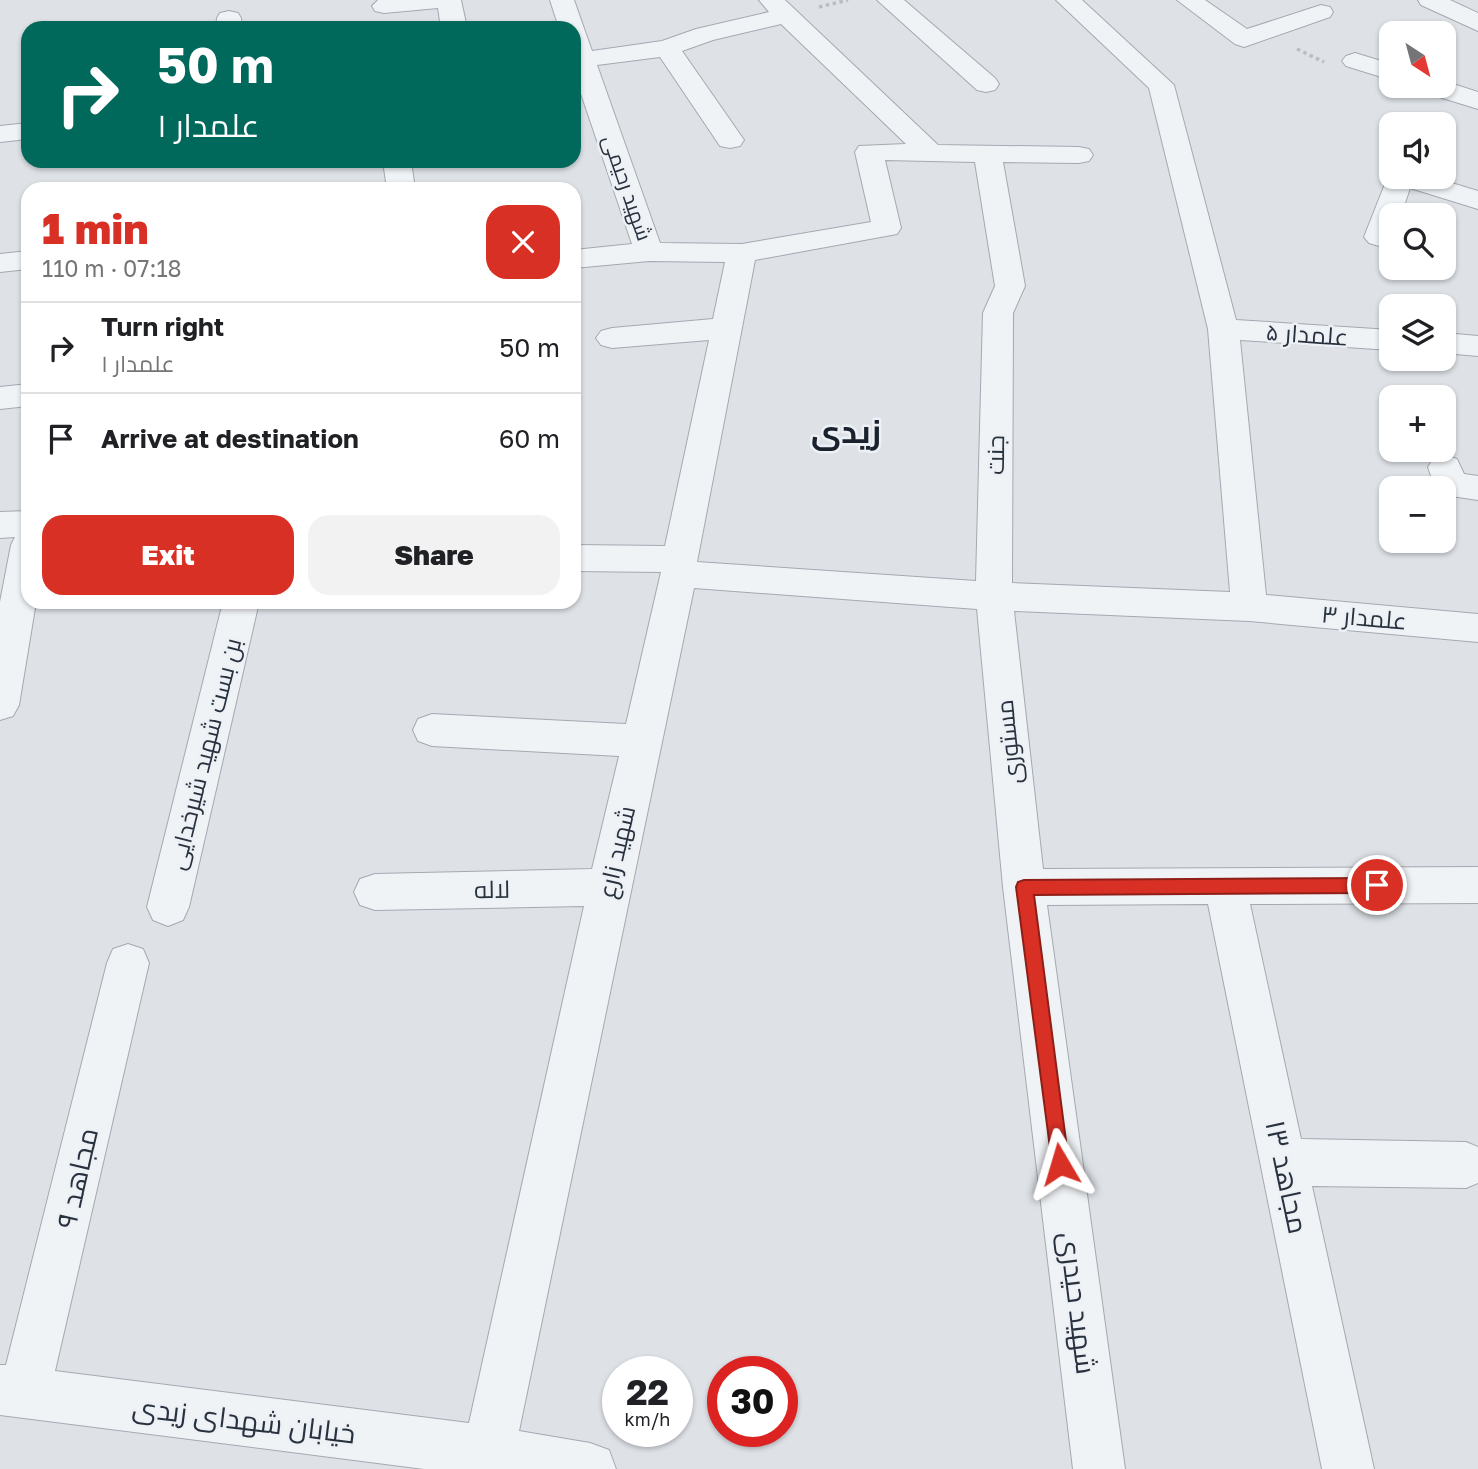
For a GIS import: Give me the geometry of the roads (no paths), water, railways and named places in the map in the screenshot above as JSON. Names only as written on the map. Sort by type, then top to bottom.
[{"type":"street","points":[[384,6],[440,0]]},
{"type":"street","points":[[449,0],[453,21]]},
{"type":"street","points":[[562,0],[570,21]]},
{"type":"street","points":[[889,0],[986,84]]},
{"type":"street","points":[[1068,0],[1161,85],[1223,329],[1249,607]]},
{"type":"street","points":[[1189,0],[1244,39],[1321,12]]},
{"type":"street","points":[[1430,0],[1478,23]]},
{"type":"street","points":[[581,52],[667,48],[779,8],[931,153],[1079,155]]},
{"type":"street","points":[[667,48],[730,140]]},
{"type":"street","points":[[1355,61],[1379,68]]},
{"type":"street","name":"شهید رحیمی","points":[[581,63],[649,252],[742,253],[887,228],[870,152],[931,153]]},
{"type":"street","points":[[1456,94],[1478,101]]},
{"type":"street","points":[[0,134],[21,132]]},
{"type":"street","name":"جنت","points":[[988,153],[1010,286],[998,313],[994,596]]},
{"type":"street","points":[[1442,189],[1478,200]]},
{"type":"street","points":[[581,258],[649,252]]},
{"type":"street","name":"شهید زارع","points":[[486,1460],[642,741],[742,253]]},
{"type":"street","points":[[0,263],[21,261]]},
{"type":"street","points":[[612,338],[727,328]]},
{"type":"street","name":"علمدار ۵","points":[[1223,329],[1379,339]]},
{"type":"street","points":[[1456,344],[1478,346]]},
{"type":"street","points":[[0,398],[21,396]]},
{"type":"street","points":[[1445,467],[1450,485],[1478,488]]},
{"type":"street","points":[[0,525],[21,524]]},
{"type":"street","name":"علمدار ۳","points":[[581,559],[994,596],[1249,607],[1478,628]]},
{"type":"street","name":"مستوری","points":[[994,596],[1024,887]]},
{"type":"street","points":[[0,705],[4,664],[21,604]]},
{"type":"street","name":"بن بست شهید شیرخدایی","points":[[168,907],[239,609]]},
{"type":"street","points":[[432,730],[642,741]]},
{"type":"street","points":[[1024,887],[1478,885]]},
{"type":"street","name":"مجاهد ۱۳","points":[[1225,886],[1348,1469]]},
{"type":"street","name":"لاله","points":[[375,892],[609,887]]},
{"type":"street","name":"شهید حیدری","points":[[1024,887],[1099,1469]]},
{"type":"street","name":"مجاهد ۹","points":[[13,1392],[128,963]]},
{"type":"street","points":[[1283,1162],[1466,1165]]},
{"type":"street","name":"خیابان شهدای زیدی","points":[[13,1392],[486,1460],[590,1469]]},
{"type":"district","name":"زیدی","points":[[846,432]]}]
